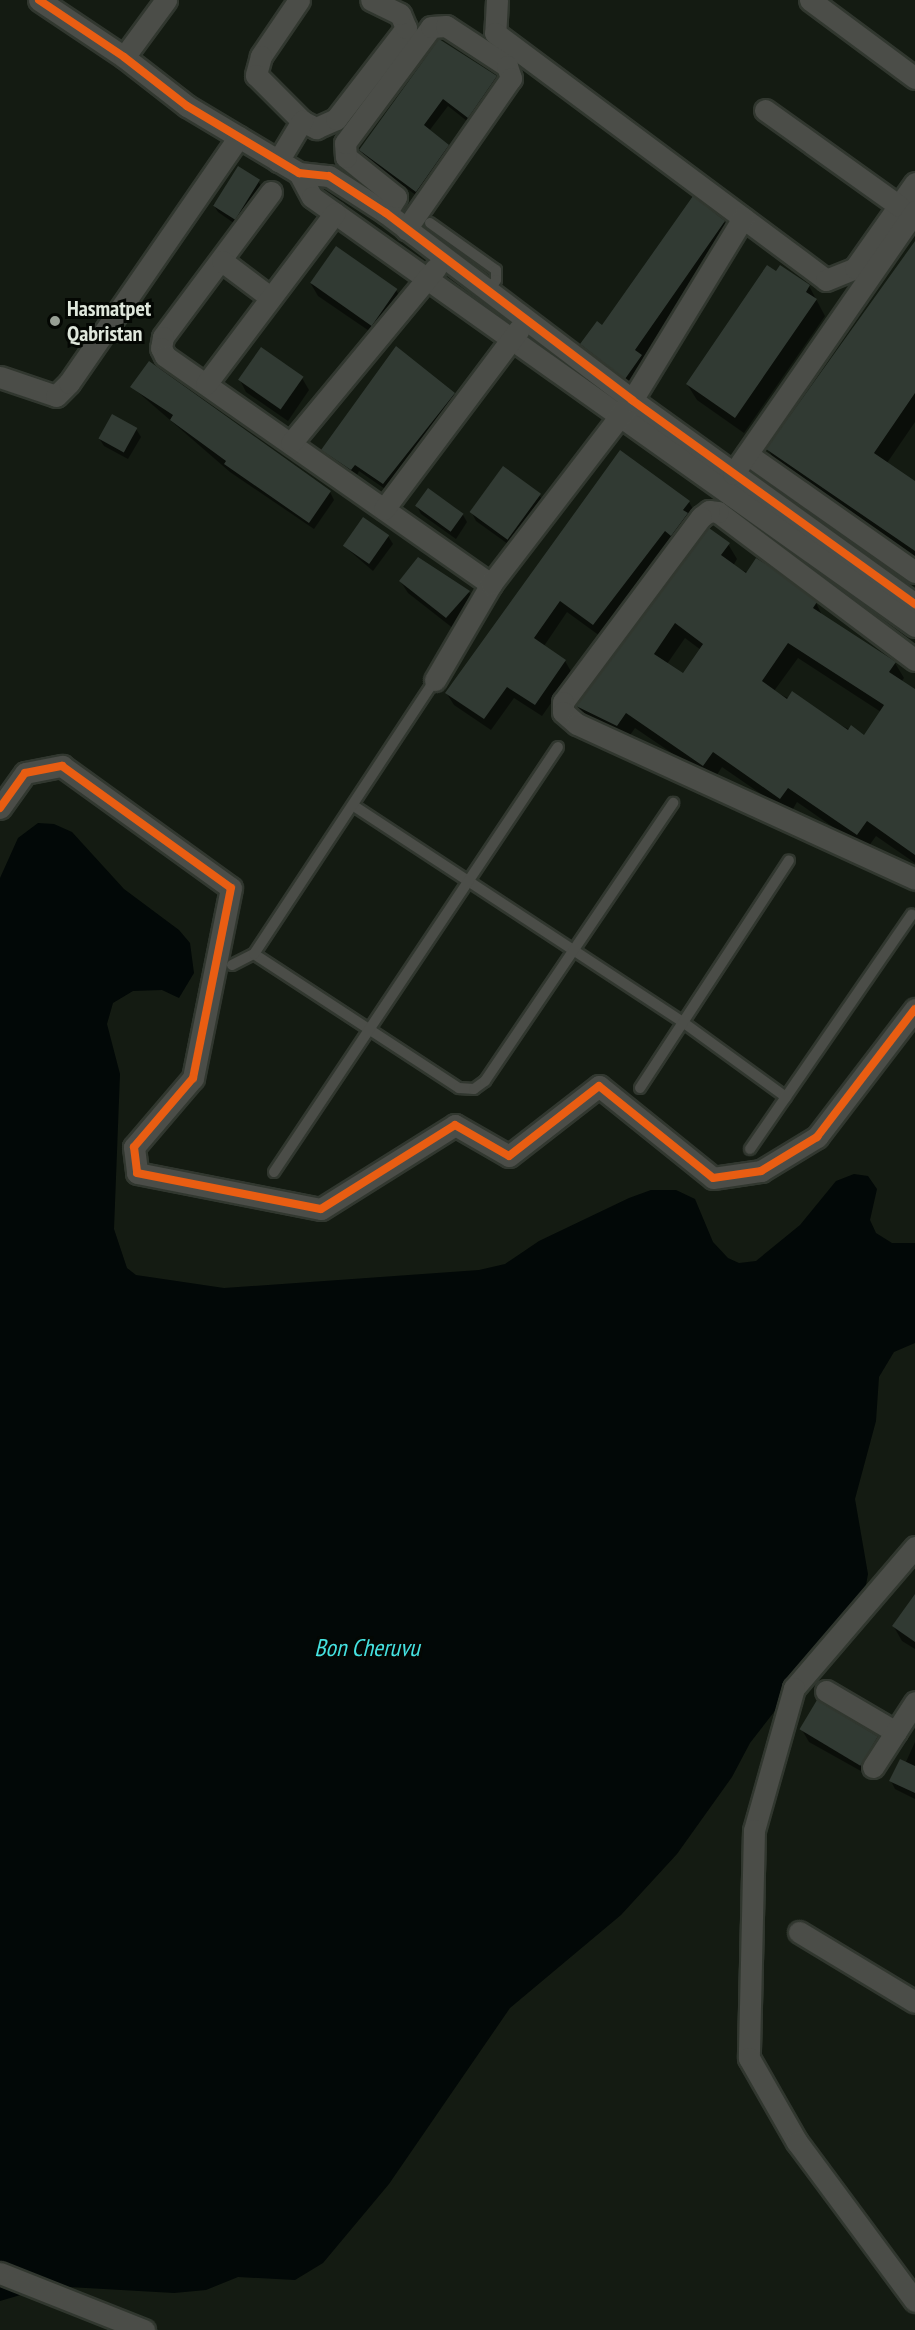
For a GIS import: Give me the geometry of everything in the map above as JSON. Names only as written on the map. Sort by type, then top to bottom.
[{"type":"street","points":[[39,0],[124,57],[187,106],[299,173],[329,176],[386,213],[526,321],[626,408],[915,626]]},
{"type":"street","points":[[124,57],[166,0]]},
{"type":"street","points":[[299,0],[261,56],[256,75],[302,121],[316,128],[336,119],[403,36],[405,20],[371,0]]},
{"type":"street","points":[[497,0],[495,33],[826,280],[855,268],[907,208]]},
{"type":"street","points":[[810,0],[915,78]]},
{"type":"street","points":[[386,213],[396,197],[346,157],[345,143],[431,27],[446,26],[507,66],[511,78],[406,229]]},
{"type":"street","points":[[765,110],[907,208]]},
{"type":"street","points":[[278,161],[302,121]]},
{"type":"street","points":[[0,377],[56,396],[69,383],[239,137]]},
{"type":"street","points":[[299,173],[312,197],[512,339],[733,474],[915,604]]},
{"type":"street","points":[[733,474],[907,208],[915,183]]},
{"type":"street","points":[[271,192],[163,338],[161,348],[165,356],[491,584]]},
{"type":"street","points":[[207,384],[334,213]]},
{"type":"street","points":[[435,680],[491,584],[626,408],[743,218]]},
{"type":"street","points":[[291,443],[444,258]]},
{"type":"street","points":[[222,261],[270,297]]},
{"type":"street","points":[[384,509],[526,321]]},
{"type":"street","points":[[747,454],[915,572]]},
{"type":"street","points":[[915,660],[718,512],[710,511],[701,517],[563,702],[563,712],[577,724],[915,879]]},
{"type":"street","points":[[0,808],[25,773],[62,766],[231,888],[193,1078],[135,1147],[137,1173],[321,1209],[455,1125],[509,1156],[599,1086],[713,1178],[760,1171],[817,1137],[915,1009]]},
{"type":"street","points":[[915,1547],[794,1688],[754,1830],[749,2058],[797,2142],[915,2301]]},
{"type":"street","points":[[826,1691],[896,1732]]},
{"type":"street","points":[[873,1767],[915,1701]]},
{"type":"street","points":[[799,1932],[915,2002]]},
{"type":"street","points":[[0,2273],[144,2330]]},
{"type":"lane","points":[[430,223],[496,270],[496,280],[488,292]]},
{"type":"lane","points":[[232,965],[254,954],[354,806],[435,680]]},
{"type":"lane","points":[[274,1172],[558,747]]},
{"type":"lane","points":[[254,954],[368,1031],[459,1088],[474,1089],[485,1081],[574,953],[673,803]]},
{"type":"lane","points":[[354,806],[465,883],[684,1023],[786,1097]]},
{"type":"lane","points":[[640,1088],[789,860]]},
{"type":"lane","points":[[750,1149],[912,914]]},
{"type":"water","name":"Bon Cheruvu","points":[[38,823],[54,824],[72,832],[124,889],[179,930],[190,943],[194,973],[179,998],[162,990],[133,991],[113,1003],[107,1024],[120,1074],[114,1229],[127,1268],[136,1275],[224,1288],[479,1270],[505,1264],[539,1241],[629,1198],[651,1190],[676,1190],[695,1199],[713,1242],[728,1258],[739,1263],[756,1261],[800,1225],[836,1181],[854,1174],[868,1176],[877,1189],[870,1220],[876,1233],[892,1243],[915,1243],[915,1343],[894,1352],[879,1377],[876,1421],[855,1499],[868,1574],[864,1596],[750,1743],[732,1777],[677,1854],[621,1915],[510,2008],[389,2184],[323,2263],[295,2280],[238,2277],[206,2290],[174,2293],[51,2286],[0,2301],[0,878],[18,838]]},
{"type":"building","points":[[439,39],[497,76],[468,118],[443,99],[424,125],[449,145],[416,192],[359,150]]},
{"type":"building","points":[[238,166],[260,180],[235,220],[213,206]]},
{"type":"building","points":[[693,196],[725,221],[635,350],[642,355],[625,379],[580,344],[597,321],[602,325]]},
{"type":"building","points":[[915,241],[915,393],[874,453],[915,481],[915,551],[766,449]]},
{"type":"building","points":[[336,246],[397,289],[372,326],[310,283]]},
{"type":"building","points":[[767,265],[776,271],[780,265],[810,285],[806,292],[817,299],[735,418],[686,384]]},
{"type":"building","points":[[396,346],[455,393],[383,484],[355,465],[351,470],[321,450]]},
{"type":"building","points":[[261,347],[304,377],[281,410],[238,380]]},
{"type":"building","points":[[149,361],[331,491],[309,523],[224,464],[226,461],[170,420],[173,415],[130,387]]},
{"type":"building","points":[[112,414],[137,428],[124,453],[98,438]]},
{"type":"building","points":[[620,450],[690,501],[683,510],[688,513],[671,536],[665,531],[593,625],[560,601],[534,638],[566,660],[535,705],[507,687],[484,719],[445,693]]},
{"type":"building","points":[[503,466],[541,494],[508,540],[469,512]]},
{"type":"building","points":[[428,488],[464,514],[451,532],[415,506]]},
{"type":"building","points":[[363,517],[389,535],[369,564],[343,546]]},
{"type":"building","points":[[709,528],[730,543],[721,555],[746,573],[756,558],[769,566],[817,602],[813,608],[896,662],[889,672],[915,689],[915,855],[867,821],[857,835],[788,788],[780,799],[713,752],[703,766],[626,713],[617,726],[576,706]],"holes":[[[675,623],[703,644],[683,673],[654,654]],[[788,643],[884,705],[864,735],[851,725],[848,730],[792,691],[787,699],[762,681]]]},
{"type":"building","points":[[418,557],[470,591],[446,618],[399,581]]},
{"type":"building","points":[[915,1594],[915,1642],[892,1626]]},
{"type":"building","points":[[817,1700],[878,1737],[860,1766],[799,1729]]},
{"type":"building","points":[[900,1759],[915,1766],[915,1793],[889,1781]]},
{"type":"cycle path","points":[[39,0],[124,57],[187,106],[299,173],[329,176],[386,213],[632,400],[915,604]]},
{"type":"cycle path","points":[[0,808],[25,773],[62,766],[231,888],[193,1078],[134,1147],[137,1173],[321,1209],[455,1125],[509,1156],[599,1086],[713,1178],[761,1171],[817,1137],[915,1009]]},
{"type":"place","name":"Hasmatpet Qabristan","points":[[55,321]]}]
